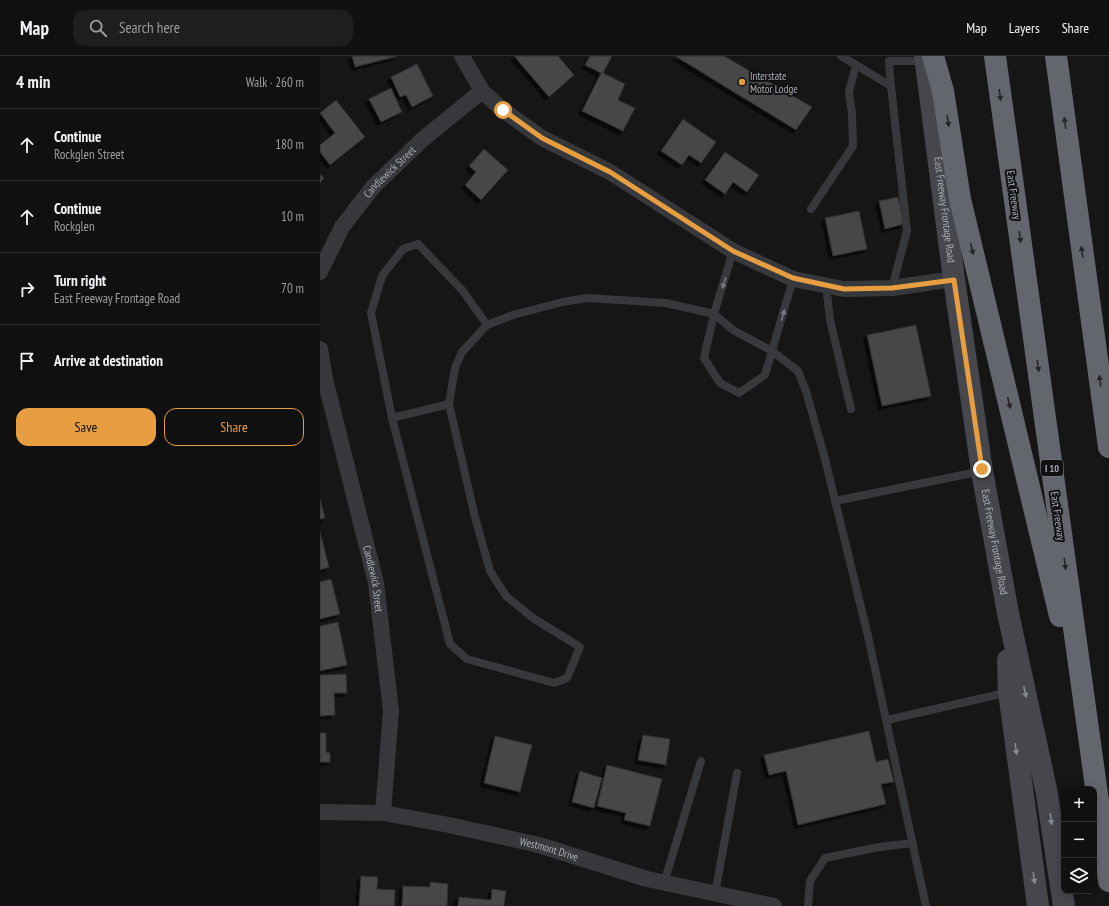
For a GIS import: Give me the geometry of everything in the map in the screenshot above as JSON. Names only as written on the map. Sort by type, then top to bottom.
[{"type":"highway","name":"East Freeway","points":[[995,56],[1109,881]]},
{"type":"highway","points":[[1056,56],[1109,447]]},
{"type":"highway","points":[[928,58],[943,91],[960,199],[1089,742]]},
{"type":"main road","name":"East Freeway Frontage Road","points":[[928,58],[954,280],[982,471],[1008,613],[1047,794],[1064,906]]},
{"type":"main road","points":[[1008,613],[1008,692],[1038,906]]},
{"type":"street","points":[[462,56],[482,91],[503,110],[542,138],[610,172],[733,251],[793,278],[844,289],[892,288],[954,280]]},
{"type":"street","name":"Candlewick Street","points":[[320,272],[342,227],[373,187],[423,139],[482,91]]},
{"type":"street","name":"Candlewick Street","points":[[320,349],[323,380],[376,583],[391,711],[383,813]]},
{"type":"street","name":"Westmont Drive","points":[[320,812],[383,813],[449,825],[539,845],[647,879],[769,906]]},
{"type":"lane","points":[[841,56],[891,86]]},
{"type":"lane","points":[[892,288],[907,231],[889,61],[928,58]]},
{"type":"lane","points":[[811,208],[853,146],[852,113],[849,92],[856,65]]},
{"type":"lane","points":[[487,325],[463,291],[418,244],[403,249],[382,276],[371,313],[392,418],[450,644],[467,659],[554,683],[567,678],[580,647],[533,618],[506,596],[490,571],[449,404],[455,368],[462,352],[487,325],[520,313],[562,302],[588,298],[666,303],[714,314],[733,330],[772,351],[798,371],[806,391],[868,636],[926,906]]},
{"type":"lane","points":[[733,251],[714,314],[704,358],[720,383],[739,393],[765,375],[793,278]]},
{"type":"lane","points":[[826,285],[830,320],[851,409]]},
{"type":"lane","points":[[392,418],[449,404]]},
{"type":"lane","points":[[835,501],[982,471]]},
{"type":"lane","points":[[887,720],[1008,692]]},
{"type":"lane","points":[[664,883],[701,761]]},
{"type":"lane","points":[[715,894],[738,773]]},
{"type":"lane","points":[[808,906],[810,881],[825,858],[879,847],[913,843]]},
{"type":"building","points":[[352,56],[398,56],[355,67]]},
{"type":"building","points":[[514,56],[558,56],[574,75],[549,97]]},
{"type":"building","points":[[590,56],[612,56],[603,73],[625,84],[618,100],[635,108],[623,131],[582,111],[601,73],[585,65]]},
{"type":"building","name":"Interstate Motor Lodge","points":[[675,56],[724,56],[812,107],[796,130]]},
{"type":"building","points":[[417,64],[433,96],[412,107],[406,95],[400,97],[391,77]]},
{"type":"building","points":[[391,88],[402,112],[381,122],[369,99]]},
{"type":"building","points":[[336,100],[365,137],[330,165],[320,152],[320,145],[335,133],[320,113]]},
{"type":"building","points":[[683,119],[716,142],[701,163],[689,155],[682,165],[661,151]]},
{"type":"building","points":[[484,149],[508,170],[481,200],[465,185],[476,172],[469,166]]},
{"type":"building","points":[[725,152],[759,175],[747,192],[733,182],[725,194],[705,180]]},
{"type":"building","points":[[320,174],[324,178],[320,183]]},
{"type":"building","points":[[898,197],[904,224],[885,229],[879,201]]},
{"type":"building","points":[[859,211],[867,249],[833,256],[825,218]]},
{"type":"building","points":[[916,325],[931,396],[882,406],[867,335]]},
{"type":"building","points":[[320,499],[325,518],[320,519]]},
{"type":"building","points":[[320,532],[329,567],[320,570]]},
{"type":"building","points":[[331,579],[340,614],[320,619],[320,582]]},
{"type":"building","points":[[338,622],[347,665],[320,671],[320,626]]},
{"type":"building","points":[[346,674],[347,693],[334,693],[335,715],[320,716],[320,675]]},
{"type":"building","points":[[869,731],[876,762],[888,759],[894,782],[881,784],[886,804],[798,825],[786,771],[769,775],[764,755]]},
{"type":"building","points":[[320,733],[326,733],[326,752],[330,753],[330,762],[320,762]]},
{"type":"building","points":[[643,735],[670,739],[666,765],[638,760]]},
{"type":"building","points":[[495,736],[532,745],[520,792],[484,783]]},
{"type":"building","points":[[607,765],[662,779],[650,826],[624,820],[626,813],[597,806]]},
{"type":"building","points":[[580,771],[602,778],[594,808],[572,802]]},
{"type":"building","points":[[361,876],[378,877],[377,889],[395,890],[394,906],[359,906]]},
{"type":"building","points":[[430,882],[448,884],[447,906],[402,906],[403,886],[430,887]]},
{"type":"building","points":[[492,889],[506,891],[504,906],[458,906],[459,897],[491,900]]},
{"type":"place","name":"Interstate Motor Lodge","points":[[742,82]]},
{"type":"route","points":[[503,110],[542,138],[610,172],[733,251],[793,278],[844,289],[892,288],[954,280],[982,469]]}]
